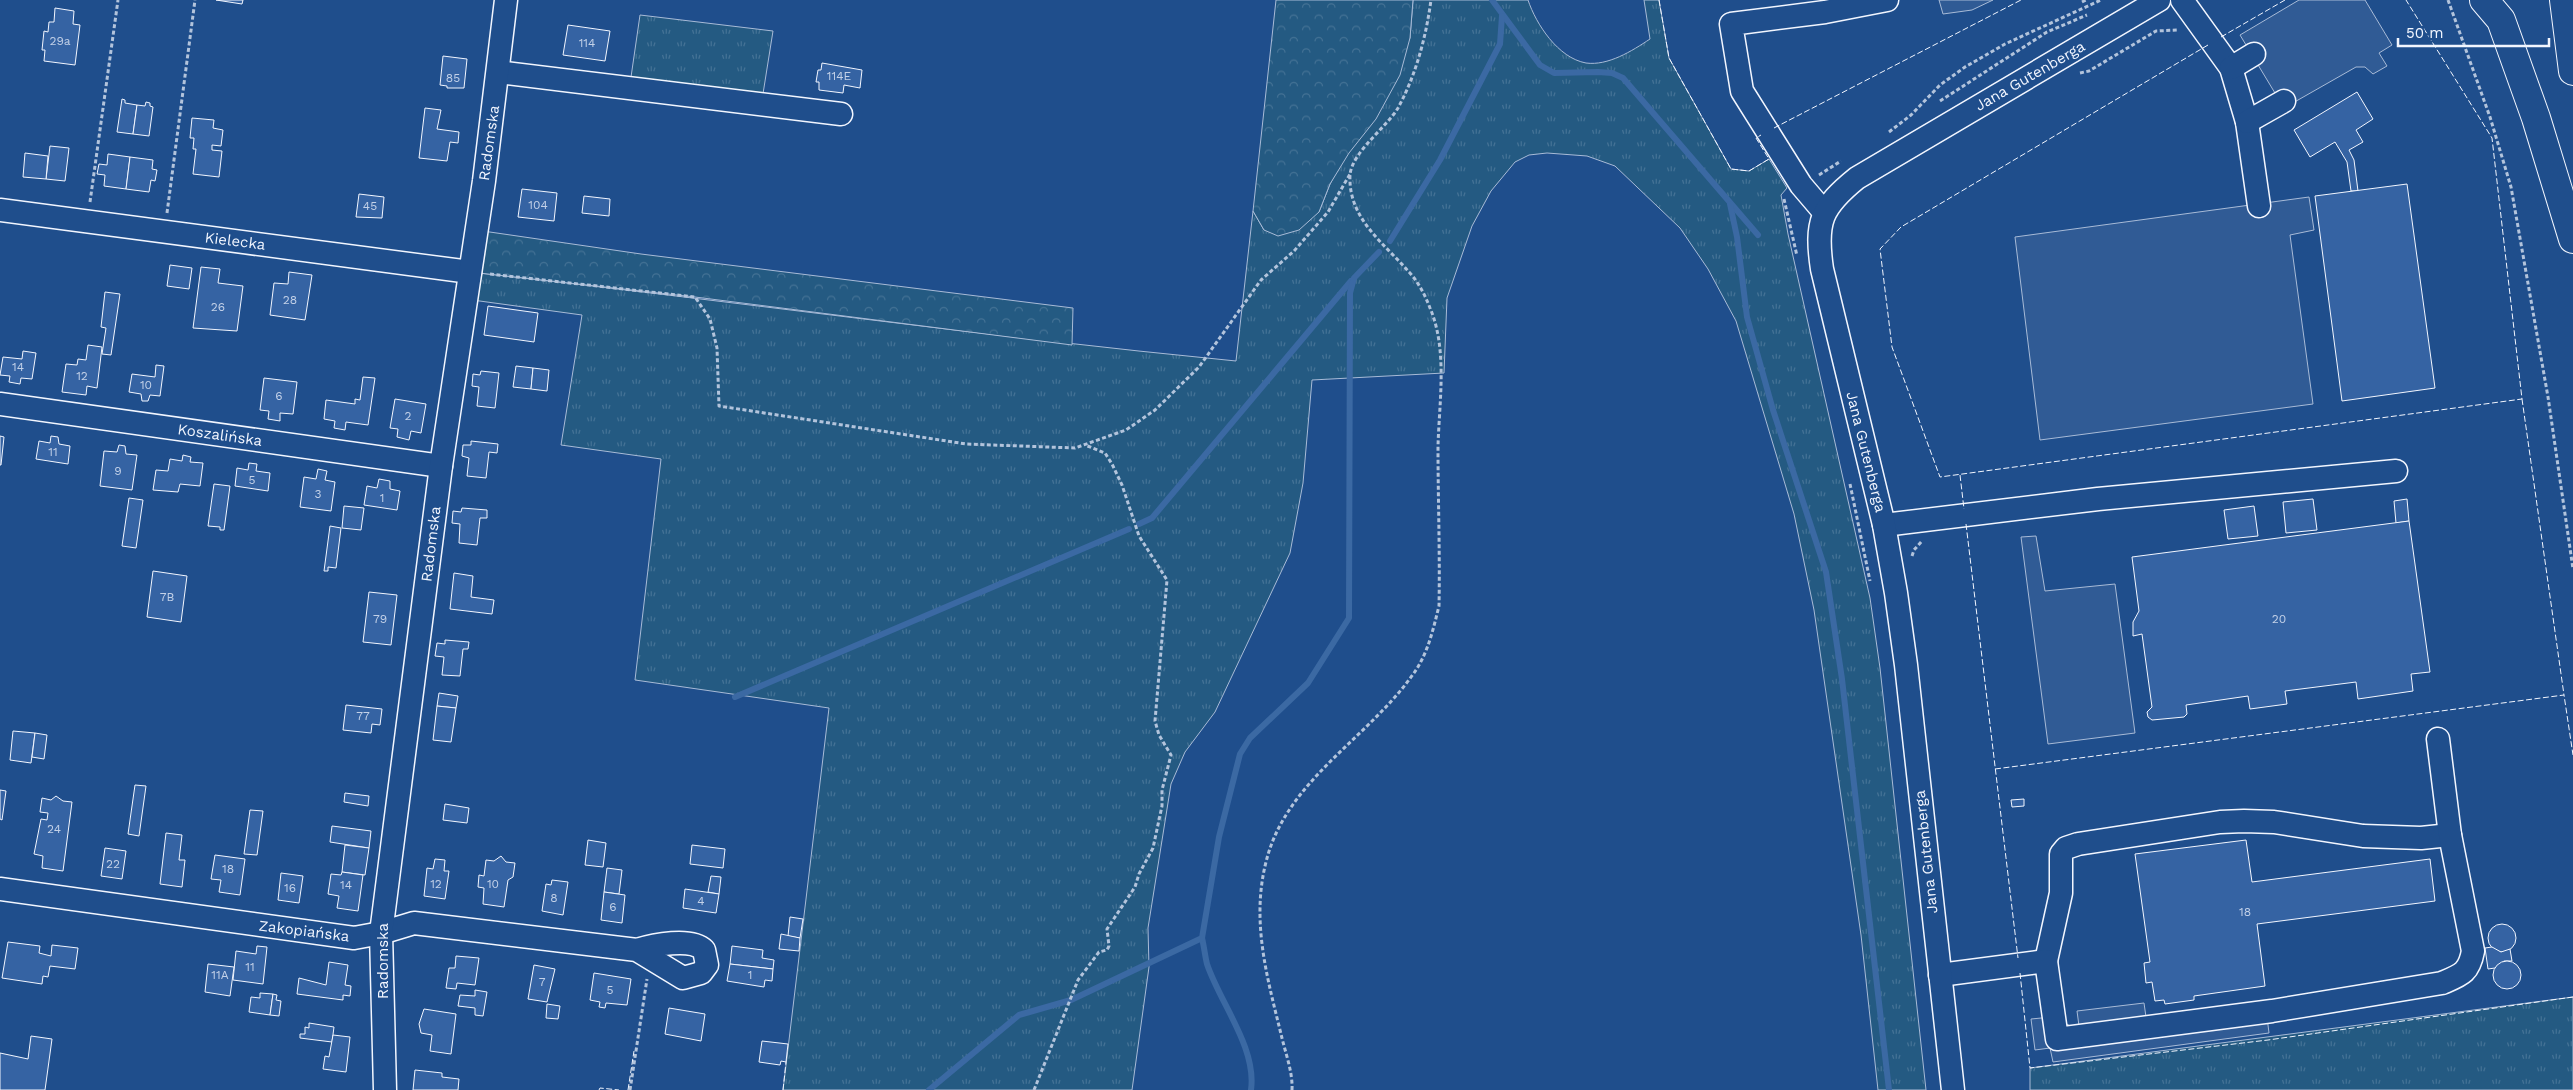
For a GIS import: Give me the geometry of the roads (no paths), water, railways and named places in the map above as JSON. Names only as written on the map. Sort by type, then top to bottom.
[{"type":"main road","points":[[2484,0],[2501,20],[2536,118],[2573,240]]},
{"type":"main road","points":[[2564,0],[2573,71]]},
{"type":"street","name":"Radomska","points":[[385,1090],[381,934],[441,466],[498,72],[506,0]]},
{"type":"street","points":[[1824,212],[1801,185],[1742,91],[1731,24],[1825,12],[1887,0]]},
{"type":"street","name":"Jana Gutenberga","points":[[1953,1090],[1906,666],[1884,525],[1822,269],[1819,232],[1824,212],[1836,195],[1857,178],[2159,0]]},
{"type":"street","points":[[2182,0],[2231,68],[2247,122],[2258,206]]},
{"type":"street","points":[[2231,68],[2254,54]]},
{"type":"street","points":[[498,72],[841,114]]},
{"type":"street","points":[[2247,122],[2284,101]]},
{"type":"street","name":"Kielecka","points":[[0,210],[470,272]]},
{"type":"street","name":"Koszalińska","points":[[0,404],[441,466]]},
{"type":"street","points":[[1884,525],[2098,499],[2396,471]]},
{"type":"street","points":[[2438,739],[2450,835],[2473,952],[2470,966],[2459,976],[2442,983],[2272,1011],[2057,1039],[2046,962],[2061,893],[2060,854],[2066,848],[2078,844],[2244,821],[2274,822],[2364,836],[2421,838],[2450,835]]},
{"type":"street","name":"Zakopiańska","points":[[0,888],[354,938],[381,934],[414,923],[644,954]]},
{"type":"street","points":[[1940,975],[2046,962]]},
{"type":"waterway","points":[[1492,0],[1540,65],[1554,73],[1612,73],[1623,78],[1758,235]]},
{"type":"waterway","points":[[1390,241],[1440,160],[1500,44],[1502,16]]},
{"type":"waterway","points":[[1730,204],[1737,237],[1747,317],[1773,410],[1826,572],[1842,679],[1889,1090]]},
{"type":"waterway","points":[[929,1090],[1019,1015],[1071,1000],[1202,938],[1219,837],[1240,754],[1250,738],[1308,683],[1349,618],[1350,293],[1354,278],[1379,252]]},
{"type":"waterway","points":[[1139,524],[1152,518],[1351,281]]},
{"type":"waterway","points":[[735,697],[1129,529]]},
{"type":"waterway","points":[[1202,938],[1207,964],[1243,1042],[1251,1074],[1251,1090]]}]
